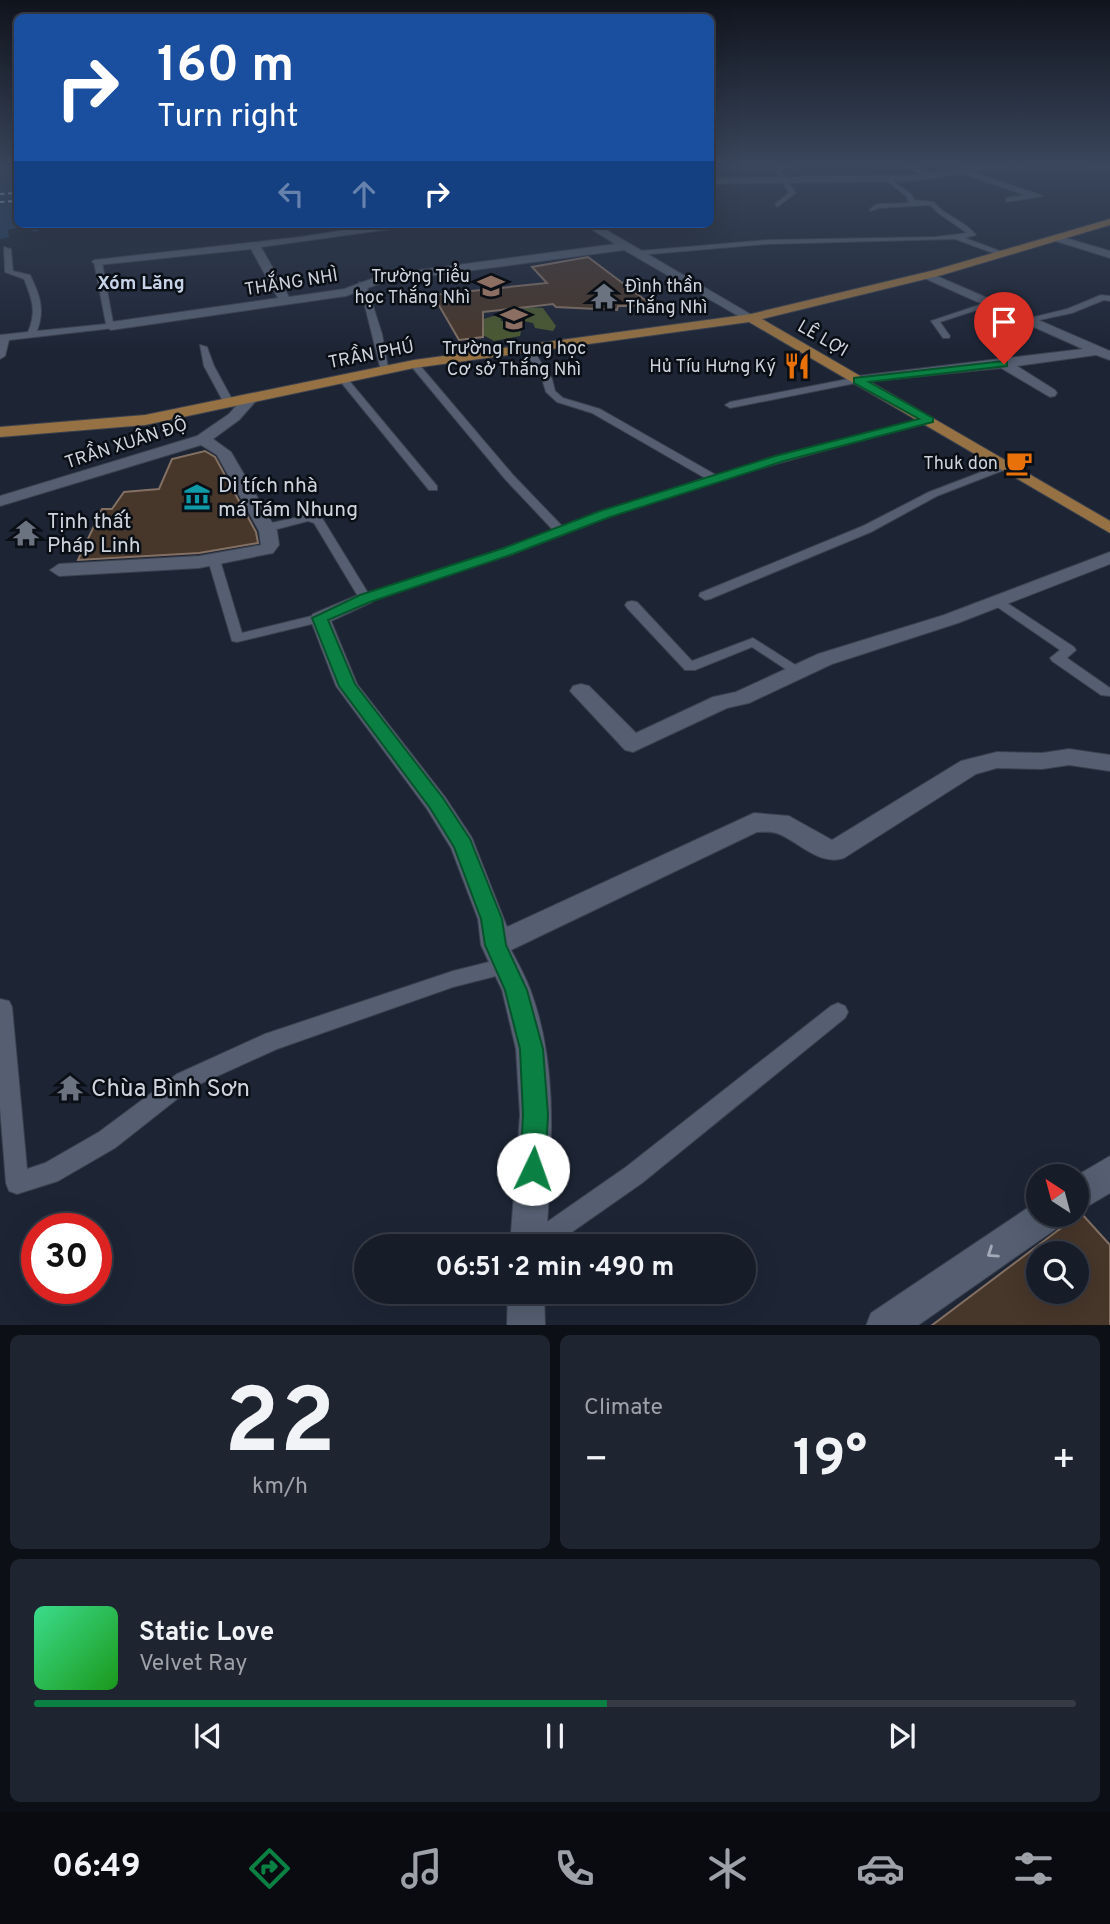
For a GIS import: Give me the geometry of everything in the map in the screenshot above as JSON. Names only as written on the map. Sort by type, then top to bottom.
[{"type":"main road","name":"TRẦN PHÚ","points":[[0,432],[145,420],[414,364],[751,318],[928,276],[1090,228]]},
{"type":"main road","name":"LÊ LỢI","points":[[751,318],[1110,528]]},
{"type":"street","points":[[98,262],[255,246],[378,228]]},
{"type":"street","name":"LÊ LỢI","points":[[595,228],[751,318]]},
{"type":"street","points":[[614,239],[618,228]]},
{"type":"street","points":[[1056,238],[1110,255]]},
{"type":"street","points":[[255,246],[286,302]]},
{"type":"street","name":"THẮNG NHÌ","points":[[111,326],[346,292],[382,279],[626,246]]},
{"type":"street","points":[[928,276],[995,303],[1103,353]]},
{"type":"street","points":[[858,380],[1103,353]]},
{"type":"street","points":[[1004,364],[1050,393]]},
{"type":"street","name":"TRẦN XUÂN ĐỘ","points":[[0,501],[203,439],[234,417],[250,398]]},
{"type":"street","points":[[59,570],[214,561],[267,549],[270,537],[267,528],[226,456],[203,439]]},
{"type":"street","points":[[581,691],[633,744],[721,702],[741,698],[825,659],[998,601],[1110,558]]},
{"type":"street","points":[[365,598],[320,618],[347,686],[436,803],[463,845],[492,919],[500,956],[516,990],[531,1049],[536,1115],[531,1234]]},
{"type":"street","points":[[500,956],[754,822],[780,823],[835,851],[969,767],[980,763],[997,760],[1042,761],[1069,757],[1110,763]]},
{"type":"street","points":[[1089,1187],[1110,1173]]},
{"type":"street","points":[[884,1325],[1029,1227]]},
{"type":"street","points":[[526,1304],[526,1325]]},
{"type":"lane","points":[[639,253],[768,242],[967,237],[972,233],[964,228]]},
{"type":"lane","points":[[957,238],[1004,254]]},
{"type":"lane","points":[[6,250],[9,272],[27,277],[38,304],[40,314],[31,335]]},
{"type":"lane","points":[[98,262],[111,326]]},
{"type":"lane","points":[[362,284],[378,334],[386,371]]},
{"type":"lane","points":[[1030,319],[1069,311],[1104,297],[1110,299]]},
{"type":"lane","points":[[946,336],[935,321],[995,303]]},
{"type":"lane","name":"THẮNG NHÌ","points":[[2,338],[111,326]]},
{"type":"lane","points":[[0,356],[2,338]]},
{"type":"lane","points":[[203,347],[209,366],[229,403]]},
{"type":"lane","points":[[528,349],[547,379],[551,392],[560,400],[596,411],[715,479]]},
{"type":"lane","points":[[414,364],[509,477],[560,531]]},
{"type":"lane","points":[[343,379],[433,488]]},
{"type":"lane","points":[[730,405],[858,380]]},
{"type":"lane","points":[[267,528],[308,518],[320,521],[365,598],[780,458],[929,420]]},
{"type":"lane","points":[[705,596],[867,529],[933,494],[1005,466]]},
{"type":"lane","points":[[214,561],[237,638],[320,618]]},
{"type":"lane","points":[[998,601],[1069,650],[1057,657],[1106,692]]},
{"type":"lane","points":[[632,605],[690,667],[753,642],[798,671]]},
{"type":"lane","points":[[2,1007],[17,1183],[50,1172],[107,1140],[184,1081],[272,1041],[453,979],[500,956]]},
{"type":"lane","points":[[548,1234],[634,1175],[838,1012]]},
{"type":"green space","points":[[524,307],[543,308],[556,326],[553,331],[535,328],[533,323],[523,321],[526,319],[522,315]]},
{"type":"green space","points":[[497,315],[505,317],[500,320],[507,323],[506,325],[521,331],[520,336],[494,341],[483,335],[480,320]]},
{"type":"water","points":[[0,228],[17,228],[8,230],[9,237],[0,239]]},
{"type":"water","points":[[29,228],[47,229],[34,232]]},
{"type":"building","points":[[588,257],[653,306],[618,306],[617,310],[556,307],[553,304],[483,312],[483,337],[459,340],[433,295],[547,283],[532,267]]},
{"type":"building","points":[[205,451],[215,457],[256,532],[258,543],[199,553],[78,560],[102,509],[112,509],[124,492],[159,489],[172,459]]},
{"type":"building","points":[[1089,1222],[1110,1245],[1110,1325],[932,1325],[1026,1254],[1026,1304],[1089,1304],[1089,1241],[1044,1241],[1062,1227],[1089,1227]]},
{"type":"place","name":"Trường Tiểu học Thắng Nhì","points":[[491,286]]},
{"type":"place","name":"Đình thần Thắng Nhì","points":[[604,296]]},
{"type":"place","name":"Trường Trung học Cơ sở Thắng Nhì","points":[[514,319]]},
{"type":"place","name":"Hủ Tíu Hưng Ký","points":[[797,366]]},
{"type":"place","name":"Thuk don","points":[[1019,463]]},
{"type":"place","name":"Di tích nhà má Tám Nhung","points":[[197,497]]},
{"type":"place","name":"Tịnh thất Pháp Linh","points":[[26,533]]},
{"type":"place","name":"Chùa Bình Sơn","points":[[70,1088]]},
{"type":"district","name":"Xóm Lăng","points":[[141,282]]},
{"type":"route","points":[[533,1169],[536,1115],[531,1049],[516,990],[495,945],[492,919],[463,845],[436,803],[347,686],[320,618],[365,598],[509,551],[605,514],[780,458],[929,420],[858,380],[1004,364]]}]
